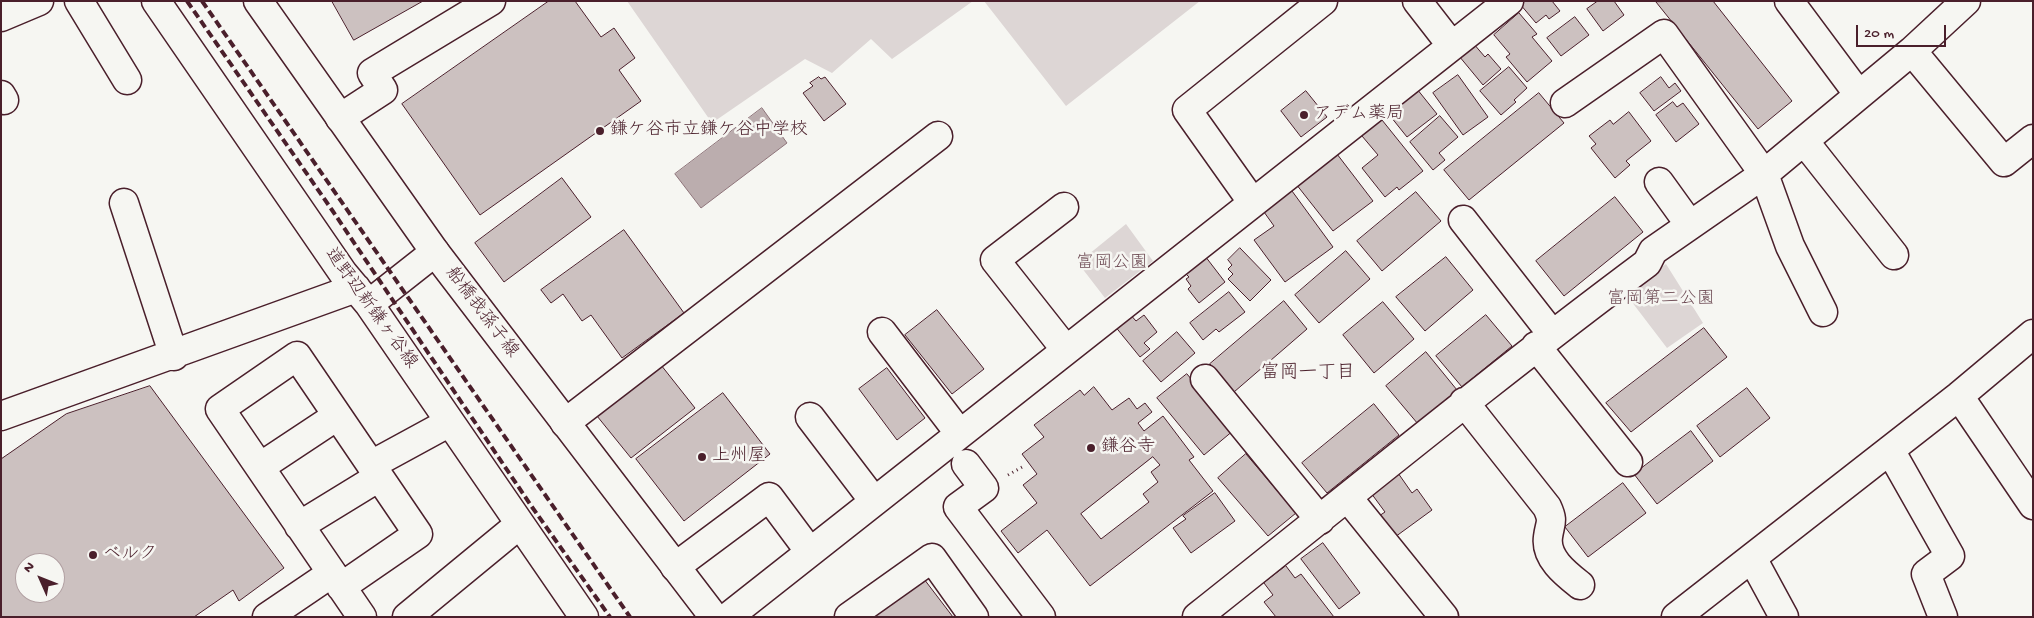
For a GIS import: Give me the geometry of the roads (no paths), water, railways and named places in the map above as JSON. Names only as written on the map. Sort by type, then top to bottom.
[{"type":"street","points":[[1,17],[39,1]]},
{"type":"street","points":[[79,1],[127,80]]},
{"type":"street","name":"道野辺新鎌ヶ谷線","points":[[156,1],[584,617]]},
{"type":"street","name":"船橋我孫子線","points":[[258,1],[435,252],[714,617]]},
{"type":"street","points":[[340,118],[383,90],[372,74],[490,1]]},
{"type":"street","points":[[1253,203],[1187,110],[1323,1]]},
{"type":"street","points":[[1417,1],[1452,46]]},
{"type":"street","points":[[728,617],[874,501],[959,450],[1066,350],[1509,1]]},
{"type":"street","points":[[1789,1],[1859,95]]},
{"type":"street","points":[[1197,617],[1348,498],[1464,402],[1648,263],[1653,251],[1764,174],[1804,142],[1912,51],[1966,1]]},
{"type":"street","points":[[1566,103],[1664,34],[1764,174],[1790,246],[1823,312]]},
{"type":"street","points":[[1912,51],[2004,162],[2033,139]]},
{"type":"street","points":[[565,423],[938,136]]},
{"type":"street","points":[[1804,142],[1894,255]]},
{"type":"street","points":[[1659,182],[1690,226]]},
{"type":"street","points":[[124,203],[174,356]]},
{"type":"street","points":[[1064,207],[995,260],[1066,350]]},
{"type":"street","points":[[1463,220],[1628,462]]},
{"type":"street","points":[[1,416],[174,356],[362,296],[435,252]]},
{"type":"street","points":[[882,332],[984,488],[958,508],[1041,617]]},
{"type":"street","points":[[1676,617],[1959,396],[2033,334]]},
{"type":"street","points":[[267,617],[347,600],[418,534],[297,356],[220,410],[260,467],[347,600]]},
{"type":"street","points":[[1205,379],[1320,520]]},
{"type":"street","points":[[1959,396],[2033,505]]},
{"type":"street","points":[[1464,402],[1547,507],[1553,520],[1548,539],[1552,558],[1566,574],[1580,585]]},
{"type":"street","points":[[260,467],[337,416]]},
{"type":"street","points":[[810,416],[874,501]]},
{"type":"street","points":[[299,526],[375,471],[450,422]]},
{"type":"street","points":[[1890,450],[1950,556],[1926,574],[1943,617]]},
{"type":"street","points":[[675,567],[769,496],[810,552]]},
{"type":"street","points":[[1348,498],[1444,617]]},
{"type":"street","points":[[407,617],[520,524]]},
{"type":"street","points":[[849,617],[932,558],[974,617]]},
{"type":"street","points":[[1752,558],[1784,617]]},
{"type":"railway","points":[[187,1],[332,210],[532,507],[610,617]]},
{"type":"railway","points":[[202,1],[630,617]]},
{"type":"place","name":"アデム薬局","points":[[1304,115]]},
{"type":"place","name":"鎌ケ谷市立鎌ケ谷中学校","points":[[600,131]]},
{"type":"place","name":"鎌谷寺","points":[[1091,448]]},
{"type":"place","name":"上州屋","points":[[702,457]]},
{"type":"place","name":"ベルク","points":[[93,555]]},
{"type":"district","name":"富岡一丁目","points":[[1308,374]]},
{"type":"park label","name":"富岡公園","points":[[1112,264]]},
{"type":"park label","name":"富岡第二公園","points":[[1661,300]]}]
